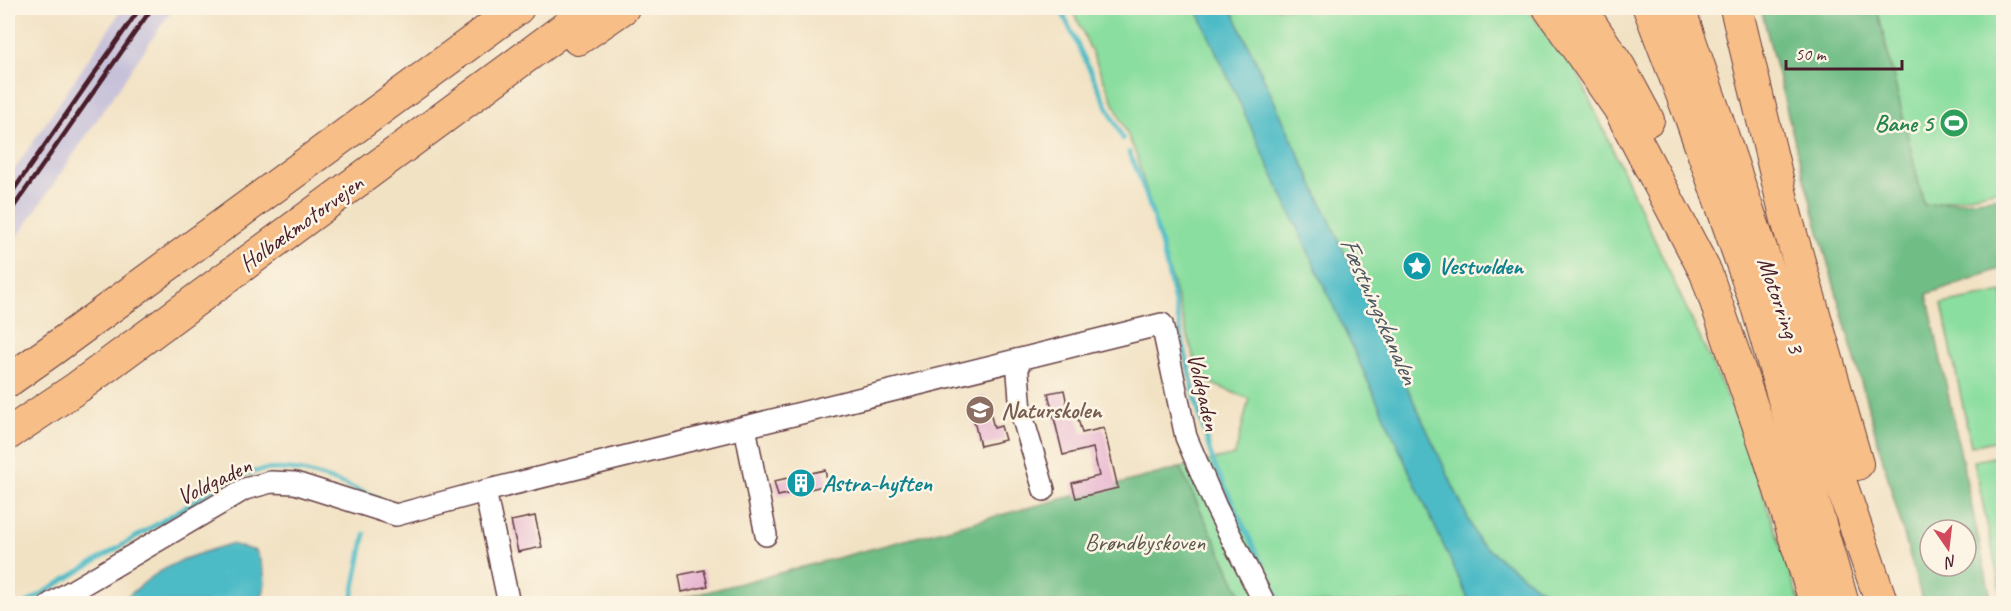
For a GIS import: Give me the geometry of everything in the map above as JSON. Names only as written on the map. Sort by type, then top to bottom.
[{"type":"highway","points":[[290,175],[380,88],[485,8]]},
{"type":"highway","name":"Holbækmotorvejen","points":[[8,381],[518,8]]},
{"type":"highway","name":"Holbækmotorvejen","points":[[8,434],[78,387],[592,8]]},
{"type":"highway","points":[[414,140],[514,83],[623,8]]},
{"type":"highway","points":[[1549,8],[1619,108],[1706,273],[1769,456],[1816,603]]},
{"type":"highway","points":[[1580,8],[1620,68],[1686,192],[1715,258],[1749,349],[1785,457],[1832,563]]},
{"type":"highway","name":"Motorring 3","points":[[1649,8],[1691,118],[1757,306],[1843,603]]},
{"type":"highway","name":"Motorring 3","points":[[1679,8],[1882,603]]},
{"type":"highway","points":[[1736,8],[1787,220],[1897,603]]},
{"type":"street","name":"Voldgaden","points":[[50,603],[244,489],[271,482],[295,483],[396,515],[1162,324],[1186,437],[1216,507],[1265,603]]},
{"type":"street","points":[[1017,360],[1021,412],[1044,490]]},
{"type":"street","points":[[744,427],[766,535]]},
{"type":"street","points":[[485,491],[509,603]]},
{"type":"shaded area","points":[[123,8],[173,8],[8,251],[8,179]]},
{"type":"green space","name":"Vestvolden","points":[[1070,8],[1525,8],[1571,59],[1737,418],[1800,603],[1245,603],[1180,468],[1235,455],[1249,399],[1200,379],[1136,154],[1078,21]]},
{"type":"green space","points":[[1761,8],[1877,8],[1924,205],[2003,197],[2003,268],[1927,294],[1974,518],[1918,518],[1918,578],[1978,578],[1978,536],[1992,603],[1923,603],[1803,174]]},
{"type":"green space","name":"Bane 5","points":[[1877,8],[2003,8],[2003,189],[1924,206]]},
{"type":"green space","points":[[2003,292],[2003,439],[1971,446],[1942,304]]},
{"type":"green space","points":[[2004,455],[2003,602],[1974,461]]},
{"type":"green space","name":"Brøndbyskoven","points":[[1180,468],[1245,603],[661,604]]},
{"type":"water","points":[[1196,8],[1231,8],[1479,542],[1537,587],[1570,603],[1470,603]]},
{"type":"water","points":[[231,544],[256,551],[265,584],[258,603],[123,603],[130,594],[161,571],[194,555]]},
{"type":"building","points":[[1064,390],[1069,414],[1076,412],[1082,433],[1104,428],[1118,488],[1076,498],[1072,483],[1099,476],[1093,448],[1063,455],[1048,393]]},
{"type":"building","points":[[986,396],[994,428],[1001,426],[1005,440],[980,446],[969,400]]},
{"type":"building","name":"Astra-hytten","points":[[825,470],[828,485],[778,496],[774,481]]},
{"type":"building","points":[[535,516],[542,547],[518,552],[511,521]]},
{"type":"building","points":[[704,570],[708,586],[682,592],[679,575]]},
{"type":"waterway","points":[[1060,8],[1123,139]]},
{"type":"waterway","points":[[1129,152],[1144,190],[1167,267],[1202,425],[1214,464],[1280,602]]},
{"type":"waterway","points":[[25,604],[218,487],[252,472],[272,469],[304,472],[379,498]]},
{"type":"waterway","points":[[351,604],[365,534]]},
{"type":"railway","points":[[8,198],[140,8]]},
{"type":"railway","points":[[8,215],[152,8]]},
{"type":"place","name":"Bane 5","points":[[1954,123]]},
{"type":"place","name":"Vestvolden","points":[[1417,266]]},
{"type":"place","name":"Naturskolen","points":[[980,410]]},
{"type":"place","name":"Astra-hytten","points":[[801,483]]},
{"type":"water label","name":"Fæstningskanalen","points":[[1380,310]]}]
